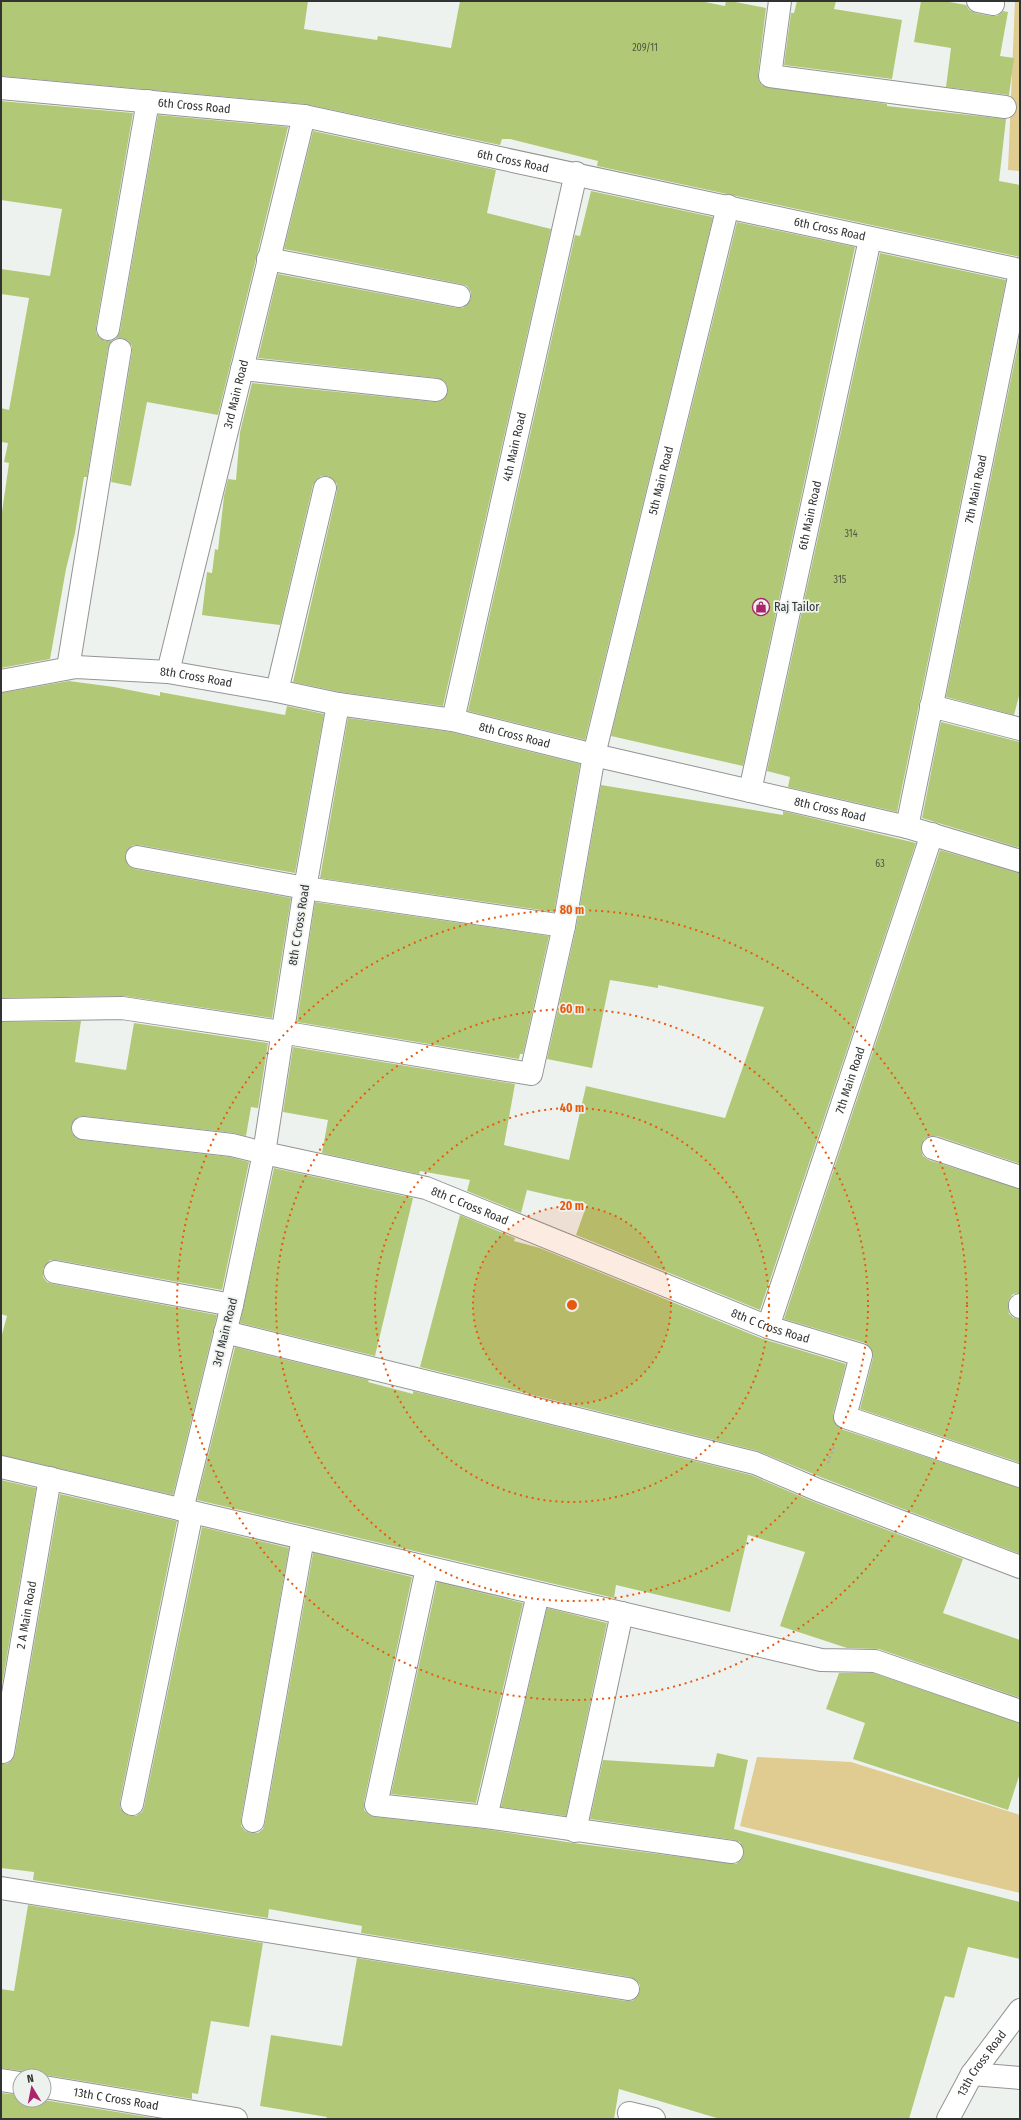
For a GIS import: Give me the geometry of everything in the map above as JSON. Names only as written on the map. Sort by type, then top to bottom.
[{"type":"street","points":[[780,1],[770,76],[1005,107]]},
{"type":"street","name":"6th Cross Road","points":[[1,88],[304,116],[576,173],[1020,271]]},
{"type":"street","points":[[108,329],[148,101]]},
{"type":"street","name":"3rd Main Road","points":[[168,672],[304,116]]},
{"type":"street","name":"4th Main Road","points":[[453,720],[576,173]]},
{"type":"street","name":"5th Main Road","points":[[281,1032],[531,1074],[564,926],[594,756],[728,206]]},
{"type":"street","name":"6th Main Road","points":[[750,791],[870,239]]},
{"type":"street","points":[[268,259],[459,296]]},
{"type":"street","name":"7th Main Road","points":[[907,827],[1020,271]]},
{"type":"street","points":[[68,668],[120,350]]},
{"type":"street","points":[[242,369],[436,390]]},
{"type":"street","points":[[277,691],[325,488]]},
{"type":"street","name":"8th Cross Road","points":[[1,681],[68,668],[168,672],[277,691],[338,704],[453,720],[594,756],[907,827],[1020,861]]},
{"type":"street","name":"8th C Cross Road","points":[[338,704],[281,1032],[264,1153],[426,1188],[768,1327],[861,1355],[845,1417]]},
{"type":"street","points":[[931,706],[1020,729]]},
{"type":"street","name":"7th Main Road","points":[[768,1327],[932,834]]},
{"type":"street","points":[[137,857],[305,888],[564,926]]},
{"type":"street","points":[[1,1010],[122,1008],[281,1032]]},
{"type":"street","points":[[83,1128],[232,1145],[264,1153]]},
{"type":"street","points":[[933,1148],[1020,1177]]},
{"type":"street","name":"3rd Main Road","points":[[132,1804],[187,1511],[264,1153]]},
{"type":"street","points":[[55,1272],[232,1305]]},
{"type":"street","points":[[225,1332],[755,1463],[818,1490],[1020,1567]]},
{"type":"street","points":[[845,1417],[1020,1476]]},
{"type":"street","points":[[1,1467],[821,1660],[875,1661],[1020,1711]]},
{"type":"street","name":"2 A Main Road","points":[[3,1752],[50,1478]]},
{"type":"street","points":[[253,1821],[303,1538]]},
{"type":"street","points":[[428,1568],[376,1805],[486,1818],[732,1852]]},
{"type":"street","points":[[486,1818],[538,1594]]},
{"type":"street","points":[[574,1831],[622,1613]]},
{"type":"street","points":[[1,1888],[628,1989]]},
{"type":"street","name":"13th Cross Road","points":[[948,2119],[972,2074],[1020,2010]]},
{"type":"street","points":[[972,2074],[1020,2078]]},
{"type":"street","points":[[1,2080],[12,2082]]},
{"type":"street","name":"13th C Cross Road","points":[[52,2088],[236,2119]]},
{"type":"street","points":[[629,2113],[654,2119]]},
{"type":"path","points":[[818,1490],[845,1417]]},
{"type":"shaded area","points":[[1015,1],[1020,1],[1020,171],[1008,170]]},
{"type":"shaded area","points":[[757,1757],[851,1762],[1020,1815],[1020,1893],[740,1826]]},
{"type":"building","points":[[1,1],[308,1],[304,29],[377,40],[378,36],[451,48],[460,1],[700,1],[725,6],[726,1],[730,1],[766,8],[758,74],[759,81],[763,86],[887,104],[887,106],[1006,119],[999,181],[1020,185],[1020,257],[597,166],[598,161],[510,139],[502,139],[500,145],[305,104],[1,76]]},
{"type":"building","points":[[797,1],[836,1],[834,9],[902,20],[892,79],[784,65],[791,13],[794,13]]},
{"type":"building","points":[[921,1],[944,1],[966,5],[969,10],[975,13],[991,16],[997,16],[1003,11],[1008,12],[1000,56],[1014,58],[1009,95],[946,87],[951,48],[914,42]]},
{"type":"building","points":[[1,101],[133,113],[96,327],[96,333],[100,338],[105,341],[112,341],[108,348],[87,477],[84,477],[75,533],[66,569],[50,659],[1,668],[1,519],[9,463],[4,462],[8,443],[1,442],[1,408],[9,410],[29,298],[1,294],[1,269],[50,276],[62,209],[1,200]]},
{"type":"building","points":[[158,115],[288,127],[218,415],[147,402],[131,486],[111,482],[132,352],[132,346],[128,341],[122,338],[116,338],[120,331]]},
{"type":"building","points":[[313,131],[496,170],[487,213],[551,229],[443,706],[340,692],[293,682],[337,491],[337,484],[328,476],[321,476],[313,485],[280,625],[202,615],[207,572],[212,573],[215,549],[218,550],[224,496],[228,479],[236,480],[240,432],[252,383],[435,402],[441,401],[448,392],[447,385],[443,380],[437,378],[258,358],[278,274],[457,308],[463,308],[471,299],[471,292],[467,286],[461,284],[284,249]]},
{"type":"building","points":[[591,191],[713,217],[585,740],[468,711],[575,235],[580,236]]},
{"type":"building","points":[[737,222],[855,247],[743,766],[611,736]]},
{"type":"building","points":[[880,253],[1006,280],[897,812],[788,787],[790,777],[767,771]]},
{"type":"building","points":[[1020,335],[1020,692],[1014,715],[946,697]]},
{"type":"building","points":[[69,681],[114,687],[160,696],[160,692],[285,715],[287,706],[324,714],[295,873],[139,845],[133,845],[128,849],[125,855],[129,866],[135,869],[291,898],[272,1018],[124,996],[1,998],[1,693]]},
{"type":"building","points":[[348,718],[451,732],[580,764],[554,912],[320,878]]},
{"type":"building","points":[[941,722],[1020,742],[1020,848],[922,818]]},
{"type":"building","points":[[601,785],[783,815],[783,811],[916,843],[760,1310],[576,1235],[587,1204],[527,1190],[521,1213],[467,1191],[470,1180],[420,1171],[419,1174],[322,1153],[328,1120],[283,1112],[293,1047],[515,1084],[504,1145],[569,1160],[586,1086],[725,1118],[764,1007],[658,985],[658,988],[610,980],[592,1068],[547,1059],[576,928]]},
{"type":"building","points":[[940,850],[1020,873],[1020,1164],[937,1136],[930,1136],[924,1139],[921,1150],[923,1156],[929,1160],[1020,1189],[1020,1293],[1013,1294],[1009,1299],[1008,1305],[1009,1314],[1014,1318],[1020,1319],[1020,1463],[860,1409],[873,1358],[870,1347],[865,1343],[784,1319]]},
{"type":"building","points":[[315,902],[549,936],[523,1054],[520,1054],[519,1059],[297,1022]]},
{"type":"building","points":[[81,1021],[75,1062],[126,1070],[134,1023],[268,1043],[258,1108],[251,1107],[246,1136],[234,1133],[84,1116],[78,1117],[71,1126],[72,1133],[76,1138],[82,1140],[230,1157],[249,1162],[222,1290],[57,1260],[50,1260],[43,1269],[43,1277],[47,1282],[53,1284],[217,1315],[173,1495],[1,1455],[1,1338],[7,1316],[1,1314],[1,1022]]},
{"type":"building","points":[[274,1168],[413,1198],[375,1356],[240,1323]]},
{"type":"building","points":[[460,1215],[515,1238],[514,1241],[540,1248],[763,1339],[846,1364],[833,1414],[836,1425],[841,1429],[1020,1488],[1020,1554],[823,1478],[758,1451],[420,1367]]},
{"type":"building","points":[[235,1347],[369,1380],[368,1382],[413,1394],[413,1391],[751,1475],[814,1502],[963,1559],[943,1613],[1020,1640],[1020,1698],[879,1649],[847,1648],[780,1626],[805,1552],[748,1535],[730,1612],[616,1585],[614,1598],[197,1500]]},
{"type":"building","points":[[1,1480],[36,1488],[1,1690]]},
{"type":"building","points":[[60,1494],[177,1521],[120,1801],[120,1808],[129,1816],[136,1816],[142,1812],[144,1807],[202,1527],[289,1548],[241,1819],[241,1826],[245,1831],[258,1833],[263,1829],[265,1823],[313,1553],[412,1577],[364,1802],[364,1810],[369,1815],[375,1817],[484,1829],[573,1843],[736,1864],[742,1859],[744,1853],[740,1842],[734,1840],[590,1819],[603,1760],[714,1767],[717,1753],[748,1760],[734,1829],[1020,1902],[1020,1959],[968,1947],[954,1998],[945,1996],[909,2119],[720,2119],[619,2089],[614,2119],[326,2119],[327,2117],[260,2106],[271,2035],[342,2046],[357,1958],[626,2001],[632,2001],[637,1997],[640,1991],[640,1985],[636,1980],[630,1977],[361,1933],[362,1926],[269,1909],[268,1918],[33,1880],[34,1872],[1,1868],[1,1764],[7,1764],[12,1760],[15,1754]]},
{"type":"building","points":[[437,1582],[523,1603],[476,1803],[391,1794]]},
{"type":"building","points":[[547,1608],[607,1623],[566,1816],[501,1807]]},
{"type":"building","points":[[839,1673],[873,1673],[1020,1723],[1020,1773],[1008,1810],[853,1759],[865,1723],[826,1709]]},
{"type":"building","points":[[28,1905],[263,1943],[249,2027],[211,2021],[198,2094],[192,2093],[192,2099],[52,2076],[52,2068],[12,2068],[12,2070],[1,2068],[1,1989],[14,1991]]},
{"type":"building","points":[[1,2093],[12,2094],[12,2108],[52,2108],[52,2101],[160,2119],[1,2119]]},
{"type":"place","name":"Raj Tailor","points":[[761,607]]}]
